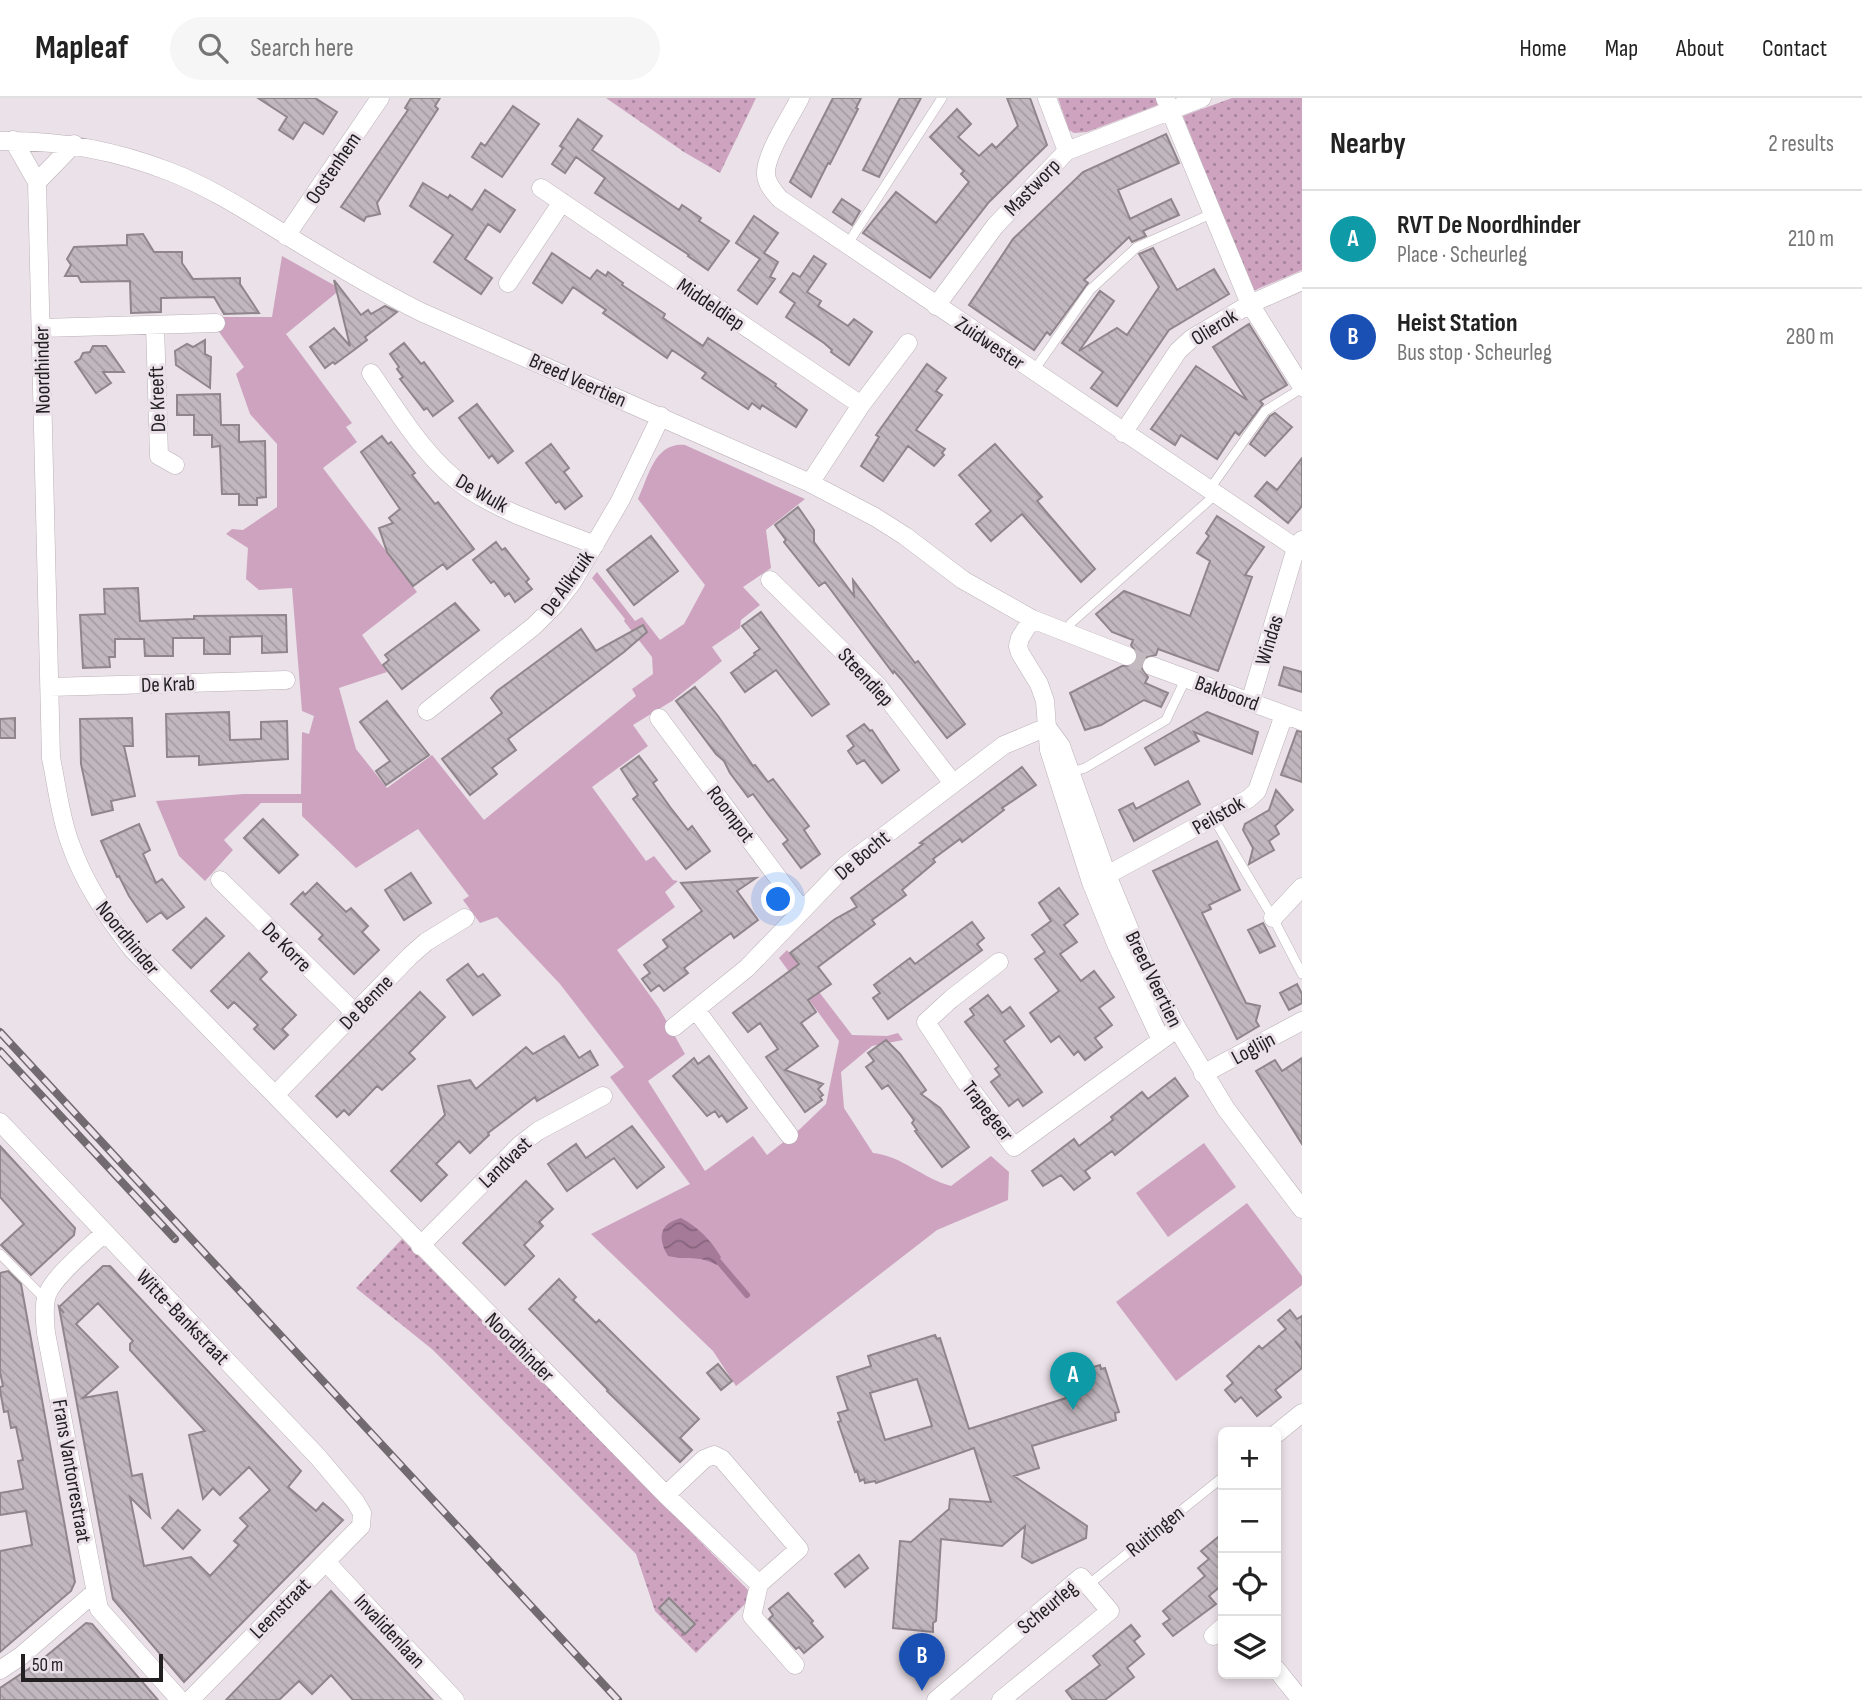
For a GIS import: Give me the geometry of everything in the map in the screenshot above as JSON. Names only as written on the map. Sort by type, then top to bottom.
[{"type":"street","name":"Zuidwester","points":[[800,98],[768,160],[766,174],[771,188],[780,199],[1123,433],[1212,492],[1299,544]]},
{"type":"street","points":[[1047,98],[1067,151]]},
{"type":"street","name":"Mastworp","points":[[936,306],[995,226],[1067,151],[1167,104],[1202,98]]},
{"type":"street","name":"Oostenhem","points":[[286,236],[379,99]]},
{"type":"street","points":[[1167,104],[1250,304],[1302,387]]},
{"type":"street","name":"Breed Veertien","points":[[6,141],[74,145],[118,155],[168,171],[210,190],[360,280],[421,312],[810,482],[875,517],[963,580],[1032,619],[1018,646],[1045,701],[1049,750],[1091,882],[1117,946],[1161,1040]]},
{"type":"street","name":"Noordhinder","points":[[6,141],[37,182],[51,758],[70,842],[91,891],[106,916],[133,950],[406,1227],[420,1246],[666,1495],[759,1584]]},
{"type":"street","points":[[37,182],[74,145]]},
{"type":"street","name":"Middeldiep","points":[[541,188],[861,405]]},
{"type":"street","points":[[508,283],[562,202]]},
{"type":"street","name":"Olierok","points":[[1123,433],[1178,351],[1191,339],[1250,304],[1302,281]]},
{"type":"street","points":[[41,328],[216,323]]},
{"type":"street","name":"De Kreeft","points":[[155,325],[159,456],[175,465]]},
{"type":"street","points":[[810,482],[861,405],[908,343]]},
{"type":"street","name":"De Wulk","points":[[371,373],[426,450],[464,487],[595,545]]},
{"type":"street","name":"De Alikruik","points":[[427,711],[554,607],[572,583],[620,501],[661,416]]},
{"type":"street","name":"Windas","points":[[1250,702],[1291,580],[1299,544]]},
{"type":"street","name":"Steendiep","points":[[770,580],[878,686],[952,782]]},
{"type":"street","points":[[1032,619],[1127,656]]},
{"type":"street","name":"Bakboord","points":[[1152,666],[1302,721]]},
{"type":"street","name":"De Krab","points":[[50,687],[286,680]]},
{"type":"street","name":"Peilstok","points":[[1107,875],[1214,819],[1257,791],[1284,715]]},
{"type":"street","name":"Roompot","points":[[659,718],[802,910]]},
{"type":"street","name":"Breed Veertien","points":[[1047,727],[1061,746],[1107,875],[1145,967],[1177,1028],[1203,1074],[1248,1141],[1302,1209]]},
{"type":"street","name":"De Bocht","points":[[674,1027],[747,968],[846,865],[1004,744],[1047,727]]},
{"type":"street","name":"De Korre","points":[[220,880],[355,1013]]},
{"type":"street","points":[[1273,918],[1302,887]]},
{"type":"street","name":"De Benne","points":[[275,1095],[426,942],[465,919]]},
{"type":"street","name":"Trapegeer","points":[[999,962],[926,1022],[964,1080],[1014,1147],[1177,1028]]},
{"type":"street","points":[[696,1010],[789,1135]]},
{"type":"street","name":"Loglijn","points":[[1203,1074],[1302,1021]]},
{"type":"street","name":"Landvast","points":[[420,1246],[520,1145],[538,1131],[603,1096]]},
{"type":"street","name":"Witte-Bankstraat","points":[[0,1122],[103,1234],[318,1457],[362,1513]]},
{"type":"street","points":[[46,1300],[55,1282],[103,1234]]},
{"type":"street","name":"Frans Vantorrestraat","points":[[46,1300],[46,1334],[99,1609],[180,1700]]},
{"type":"street","points":[[1281,1430],[1302,1413]]},
{"type":"street","points":[[666,1495],[704,1459],[714,1455],[722,1459],[799,1549],[759,1584],[752,1616],[795,1665]]},
{"type":"street","name":"Leenstraat","points":[[190,1700],[361,1526],[362,1513]]},
{"type":"street","name":"Invalidenlaan","points":[[326,1562],[455,1700]]},
{"type":"street","name":"Scheurleg","points":[[936,1700],[1082,1577],[1110,1611],[1001,1700]]},
{"type":"street","points":[[0,1670],[21,1657],[94,1593]]},
{"type":"street","points":[[1281,1675],[1301,1700]]},
{"type":"lane","points":[[847,245],[942,98]]},
{"type":"lane","points":[[1033,372],[1090,290],[1137,247],[1212,214]]},
{"type":"lane","points":[[1067,634],[1071,623],[1211,501],[1212,492],[1265,411],[1302,387]]},
{"type":"lane","points":[[1072,772],[1085,768],[1166,720],[1186,678]]},
{"type":"lane","points":[[1214,819],[1273,918],[1302,974]]},
{"type":"lane","points":[[0,1254],[46,1300]]},
{"type":"lane","name":"Ruitingen","points":[[1088,1585],[1218,1481]]},
{"type":"shaded area","points":[[606,98],[756,98],[720,173],[684,152]]},
{"type":"shaded area","points":[[1058,98],[1176,98],[1087,132],[1074,133],[1069,130]]},
{"type":"shaded area","points":[[1232,98],[1302,98],[1302,270],[1253,291],[1183,116]]},
{"type":"shaded area","points":[[282,256],[341,289],[286,334],[352,423],[346,427],[357,442],[323,468],[417,592],[362,635],[387,672],[339,688],[356,749],[387,788],[432,755],[484,820],[636,696],[632,689],[653,674],[652,657],[592,578],[597,572],[635,621],[642,617],[660,640],[684,624],[705,585],[638,499],[654,462],[667,449],[675,445],[685,445],[805,499],[766,530],[771,568],[743,587],[760,605],[741,620],[740,628],[712,647],[722,661],[672,701],[633,725],[648,746],[592,787],[646,861],[654,856],[673,880],[678,881],[665,892],[675,907],[617,950],[659,1008],[685,1054],[648,1081],[705,1171],[753,1136],[767,1155],[800,1129],[826,1104],[839,1041],[779,958],[787,950],[852,1035],[887,1036],[898,1033],[903,1040],[872,1046],[841,1072],[844,1108],[873,1153],[893,1158],[951,1186],[991,1156],[1009,1172],[1008,1200],[937,1230],[736,1386],[713,1351],[591,1234],[690,1184],[610,1077],[624,1067],[560,984],[497,917],[480,923],[463,900],[469,896],[418,829],[356,868],[302,816],[302,803],[261,803],[224,840],[233,850],[205,881],[179,856],[156,801],[243,794],[301,794],[302,732],[309,734],[314,716],[302,711],[292,588],[259,590],[246,579],[248,548],[226,534],[232,529],[243,530],[277,507],[277,444],[250,414],[236,374],[244,367],[217,329],[219,317],[272,317]]},
{"type":"shaded area","points":[[1204,1143],[1236,1187],[1168,1237],[1136,1193]]},
{"type":"shaded area","points":[[1247,1203],[1302,1276],[1302,1285],[1176,1381],[1116,1302]]},
{"type":"shaded area","points":[[402,1239],[750,1592],[748,1601],[696,1653],[655,1611],[636,1554],[433,1350],[356,1288]]},
{"type":"water","points":[[681,1218],[699,1230],[713,1245],[721,1257],[717,1265],[698,1259],[668,1256],[662,1233],[668,1224]]},
{"type":"building","points":[[258,98],[315,98],[337,112],[323,134],[304,122],[293,139],[279,130],[287,117]]},
{"type":"building","points":[[411,98],[440,98],[435,106],[438,109],[377,203],[380,214],[366,217],[364,221],[341,207],[408,110],[405,108]]},
{"type":"building","points":[[833,98],[861,98],[856,108],[858,109],[811,197],[790,182]]},
{"type":"building","points":[[900,98],[921,98],[879,177],[863,170]]},
{"type":"building","points":[[1007,98],[1030,98],[1047,145],[989,202],[930,278],[863,233],[896,192],[936,223],[969,182],[961,174],[964,171],[930,137],[957,109],[971,124],[958,137],[979,156],[992,144],[996,148],[1018,126]]},
{"type":"building","points":[[513,106],[539,124],[502,177],[472,157],[481,143],[485,146]]},
{"type":"building","points":[[578,119],[602,136],[592,150],[679,210],[682,205],[701,218],[699,221],[729,241],[708,270],[595,193],[605,178],[576,157],[565,173],[552,164]]},
{"type":"building","points":[[1166,134],[1179,163],[1118,190],[1130,219],[1171,199],[1179,215],[1143,231],[1146,236],[1132,242],[1129,237],[1084,280],[1088,283],[1050,335],[1047,332],[1034,350],[969,305],[1013,239],[1083,172]]},
{"type":"building","points":[[423,183],[448,198],[450,195],[472,210],[485,190],[515,210],[500,232],[488,224],[465,259],[492,278],[481,294],[434,262],[453,235],[410,206]]},
{"type":"building","points":[[842,199],[860,211],[852,225],[833,212]]},
{"type":"building","points":[[754,216],[778,233],[764,253],[778,262],[770,277],[775,279],[757,304],[738,290],[760,259],[736,243]]},
{"type":"building","points":[[143,234],[154,252],[182,252],[182,263],[193,279],[240,278],[240,284],[259,313],[224,314],[214,297],[161,298],[161,312],[131,313],[130,281],[81,282],[78,276],[65,276],[71,265],[67,259],[74,247],[127,245],[127,235]]},
{"type":"building","points":[[1153,248],[1177,290],[1214,269],[1229,294],[1169,330],[1117,406],[1091,388],[1103,372],[1062,343],[1100,291],[1114,301],[1079,351],[1117,328],[1127,335],[1159,287],[1139,254]]},
{"type":"building","points":[[552,253],[590,279],[597,270],[606,276],[608,272],[623,283],[622,285],[665,314],[663,318],[703,346],[708,338],[776,384],[775,386],[807,410],[796,427],[762,405],[760,409],[752,403],[748,409],[702,378],[706,373],[672,350],[667,358],[603,313],[606,310],[573,287],[562,303],[533,283]]},
{"type":"building","points":[[814,256],[826,264],[807,292],[821,301],[818,306],[848,326],[854,319],[872,332],[849,365],[831,352],[824,343],[786,317],[795,303],[780,292],[793,273],[800,277]]},
{"type":"building","points":[[334,280],[361,315],[368,310],[371,314],[385,306],[397,312],[365,337],[367,340],[335,364],[333,362],[325,368],[310,347],[334,328],[350,346]]},
{"type":"building","points":[[1249,324],[1287,385],[1260,401],[1263,404],[1239,435],[1235,432],[1217,459],[1181,435],[1175,445],[1151,429],[1196,366],[1247,400],[1213,347]]},
{"type":"building","points":[[205,340],[205,354],[211,357],[210,388],[176,365],[175,351],[187,344],[193,347]]},
{"type":"building","points":[[404,343],[421,364],[424,362],[453,401],[433,416],[427,408],[424,410],[400,379],[403,377],[397,369],[399,367],[390,354]]},
{"type":"building","points":[[93,346],[106,346],[124,372],[103,372],[111,383],[96,393],[75,362],[83,353],[90,352]]},
{"type":"building","points":[[927,364],[946,378],[936,391],[942,395],[916,430],[945,449],[942,453],[944,455],[934,466],[908,446],[883,481],[861,466],[879,437],[876,435]]},
{"type":"building","points":[[220,394],[221,425],[239,425],[239,442],[265,441],[266,497],[257,498],[257,505],[239,505],[239,494],[222,494],[220,446],[212,447],[212,435],[194,435],[194,415],[177,415],[177,395]]},
{"type":"building","points":[[477,404],[513,451],[498,463],[492,455],[489,458],[459,418]]},
{"type":"building","points":[[1275,413],[1292,427],[1265,456],[1250,444]]},
{"type":"building","points":[[382,436],[388,444],[391,442],[415,473],[412,475],[435,504],[438,502],[474,549],[447,569],[443,564],[413,586],[387,552],[379,528],[393,523],[389,518],[400,509],[361,452]]},
{"type":"building","points":[[551,444],[569,468],[564,472],[582,496],[565,509],[559,501],[556,503],[526,463]]},
{"type":"building","points":[[995,444],[1042,497],[1037,501],[1095,569],[1081,582],[1022,514],[991,541],[976,524],[991,511],[959,475]]},
{"type":"building","points":[[1302,458],[1302,506],[1288,523],[1255,496],[1267,482],[1277,490]]},
{"type":"building","points":[[798,507],[814,530],[814,542],[854,596],[853,580],[965,724],[947,738],[901,679],[894,671],[893,673],[825,582],[819,586],[784,542],[786,540],[775,525]]},
{"type":"building","points":[[1217,516],[1264,547],[1245,575],[1252,577],[1218,671],[1158,649],[1156,655],[1144,658],[1141,667],[1148,677],[1145,683],[1168,693],[1161,707],[1144,700],[1101,725],[1085,730],[1070,693],[1122,666],[1134,665],[1138,655],[1131,645],[1133,640],[1112,632],[1096,614],[1124,591],[1190,616],[1210,561],[1197,553],[1209,536],[1206,533]]},
{"type":"building","points":[[651,536],[678,571],[634,605],[607,570]]},
{"type":"building","points":[[496,542],[502,550],[505,548],[529,579],[526,582],[532,589],[515,602],[509,593],[505,596],[494,581],[491,583],[473,560]]},
{"type":"building","points":[[138,588],[140,621],[194,619],[194,616],[286,615],[287,652],[262,653],[262,636],[230,637],[230,654],[204,654],[204,638],[173,638],[173,656],[145,656],[144,639],[115,639],[115,657],[109,657],[110,667],[83,668],[80,615],[105,614],[104,589]]},
{"type":"building","points":[[455,603],[479,630],[402,689],[383,665],[389,660],[385,655]]},
{"type":"building","points":[[761,612],[829,704],[812,716],[776,670],[745,692],[731,673],[760,649],[742,626]]},
{"type":"building","points":[[643,625],[647,632],[624,652],[508,739],[516,750],[492,768],[497,774],[470,795],[442,759],[502,713],[491,698],[497,691],[581,629],[596,651]]},
{"type":"building","points":[[1284,667],[1302,672],[1302,692],[1279,685]]},
{"type":"building","points":[[695,687],[753,766],[755,765],[768,782],[773,779],[809,826],[804,830],[820,854],[801,868],[783,844],[788,840],[753,794],[748,797],[724,761],[676,701]]},
{"type":"building","points":[[387,701],[429,755],[386,785],[376,771],[390,761],[360,722]]},
{"type":"building","points":[[229,712],[230,740],[261,739],[261,722],[287,721],[288,759],[199,765],[199,756],[167,757],[166,714]]},
{"type":"building","points":[[1207,712],[1258,732],[1252,754],[1194,732],[1199,741],[1155,765],[1145,748]]},
{"type":"building","points":[[15,718],[15,738],[0,738],[0,719]]},
{"type":"building","points":[[132,718],[133,746],[124,746],[135,796],[111,801],[113,810],[92,815],[81,764],[80,719]]},
{"type":"building","points":[[864,724],[872,730],[899,770],[882,783],[864,760],[857,764],[848,751],[854,746],[847,736]]},
{"type":"building","points":[[1297,731],[1302,732],[1302,782],[1281,775]]},
{"type":"building","points":[[639,756],[657,780],[653,783],[670,807],[688,830],[692,826],[710,851],[686,869],[633,799],[638,795],[621,769]]},
{"type":"building","points":[[1022,767],[1036,785],[1002,808],[1004,810],[962,842],[960,839],[933,859],[935,862],[902,890],[906,895],[872,920],[875,924],[818,967],[831,984],[808,1000],[816,1012],[801,1023],[818,1046],[785,1070],[823,1084],[818,1089],[823,1095],[820,1097],[822,1100],[805,1112],[766,1057],[778,1049],[760,1023],[748,1032],[733,1013],[799,964],[790,953],[835,919],[857,907],[851,898]]},
{"type":"building","points":[[1188,781],[1200,804],[1134,841],[1119,810],[1133,803],[1136,809]]},
{"type":"building","points":[[1276,790],[1293,810],[1275,826],[1279,834],[1269,841],[1274,850],[1249,864],[1253,848],[1243,830],[1245,824],[1269,810]]},
{"type":"building","points":[[263,819],[298,855],[279,873],[244,838]]},
{"type":"building","points":[[139,824],[150,850],[143,854],[156,883],[162,879],[184,907],[167,919],[161,912],[147,922],[119,876],[117,877],[101,841]]},
{"type":"building","points":[[1217,841],[1240,890],[1209,905],[1211,909],[1202,913],[1246,1003],[1260,1006],[1256,1021],[1259,1026],[1237,1039],[1153,871]]},
{"type":"building","points":[[411,873],[431,903],[404,920],[385,890]]},
{"type":"building","points":[[756,878],[737,891],[758,920],[734,938],[731,933],[684,968],[688,973],[664,991],[659,985],[651,991],[642,979],[650,973],[644,965],[668,947],[663,940],[702,911],[681,883]]},
{"type":"building","points":[[317,883],[346,912],[351,908],[368,926],[362,932],[379,950],[354,974],[319,939],[323,935],[291,904]]},
{"type":"building","points":[[1059,888],[1078,914],[1064,925],[1077,942],[1060,954],[1081,981],[1094,971],[1114,997],[1099,1008],[1112,1025],[1095,1038],[1102,1047],[1085,1060],[1078,1051],[1074,1055],[1059,1036],[1051,1042],[1030,1013],[1059,991],[1035,959],[1045,952],[1032,935],[1051,921],[1039,903]]},
{"type":"building","points":[[206,918],[224,936],[191,968],[173,950]]},
{"type":"building","points":[[972,922],[984,938],[977,944],[982,950],[888,1019],[873,998],[880,993],[874,985],[910,958],[915,964]]},
{"type":"building","points":[[1263,923],[1275,946],[1260,953],[1248,930]]},
{"type":"building","points":[[249,953],[267,972],[260,979],[296,1015],[282,1029],[288,1035],[274,1049],[254,1029],[258,1025],[234,1002],[228,1008],[211,991]]},
{"type":"building","points":[[468,964],[478,977],[483,974],[500,995],[473,1015],[447,980]]},
{"type":"building","points":[[1297,984],[1302,994],[1302,1003],[1289,1010],[1280,993]]},
{"type":"building","points":[[420,992],[445,1017],[409,1053],[415,1059],[382,1090],[377,1086],[349,1115],[344,1110],[337,1117],[316,1096]]},
{"type":"building","points":[[988,995],[1002,1013],[1010,1007],[1024,1026],[1004,1041],[1042,1092],[1023,1106],[1018,1099],[1009,1106],[991,1082],[1000,1075],[995,1069],[999,1066],[965,1022],[974,1015],[970,1009]]},
{"type":"building","points":[[564,1036],[579,1058],[590,1051],[598,1065],[537,1101],[535,1097],[488,1133],[470,1153],[459,1141],[436,1164],[447,1175],[421,1201],[391,1171],[445,1115],[438,1086],[470,1080],[476,1089],[526,1047],[533,1054]]},
{"type":"building","points":[[886,1040],[900,1054],[926,1090],[921,1094],[940,1108],[969,1147],[942,1167],[915,1131],[917,1130],[912,1123],[914,1120],[888,1085],[882,1089],[866,1067],[874,1061],[868,1053]]},
{"type":"building","points":[[709,1056],[747,1108],[727,1122],[715,1111],[707,1116],[673,1076],[694,1058],[698,1064]]},
{"type":"building","points":[[1302,1058],[1302,1144],[1256,1071],[1275,1060],[1282,1071]]},
{"type":"building","points":[[1175,1078],[1188,1096],[1115,1155],[1112,1151],[1085,1171],[1090,1178],[1074,1190],[1061,1175],[1043,1186],[1032,1171],[1074,1139],[1079,1146],[1113,1120],[1111,1117],[1142,1092],[1148,1099]]},
{"type":"building","points":[[632,1126],[664,1167],[637,1188],[614,1158],[567,1191],[548,1164],[576,1144],[586,1158]]},
{"type":"building","points":[[0,1146],[75,1228],[74,1235],[31,1275],[1,1245],[24,1224],[0,1197]]},
{"type":"building","points":[[526,1181],[553,1209],[539,1222],[543,1226],[524,1245],[534,1256],[505,1285],[463,1243]]},
{"type":"building","points":[[103,1266],[110,1266],[301,1471],[288,1487],[316,1511],[323,1503],[343,1520],[184,1682],[113,1599],[59,1307]],"holes":[[[98,1303],[133,1341],[130,1350],[205,1431],[189,1435],[203,1499],[213,1488],[220,1495],[249,1467],[270,1490],[240,1518],[248,1526],[234,1541],[239,1545],[210,1576],[191,1557],[144,1566],[130,1497],[150,1517],[142,1474],[132,1476],[117,1392],[83,1398],[118,1367],[76,1324]]]},
{"type":"building","points":[[8,1271],[21,1284],[75,1582],[71,1591],[0,1652],[0,1551],[32,1545],[26,1511],[0,1515],[0,1493],[23,1489],[18,1461],[23,1460],[16,1427],[11,1428],[8,1411],[4,1412],[0,1390],[3,1386],[0,1372],[0,1273]]},
{"type":"building","points":[[559,1279],[576,1297],[573,1300],[596,1323],[599,1320],[699,1419],[680,1438],[692,1450],[680,1462],[529,1309]]},
{"type":"building","points":[[1290,1310],[1297,1319],[1302,1316],[1302,1368],[1275,1390],[1281,1397],[1257,1416],[1241,1397],[1235,1402],[1225,1390],[1233,1383],[1227,1376],[1259,1346],[1262,1349],[1286,1329],[1278,1320]]},
{"type":"building","points":[[935,1335],[937,1339],[940,1338],[969,1429],[1066,1398],[1061,1383],[1065,1381],[1064,1376],[1100,1365],[1101,1369],[1105,1368],[1119,1412],[1115,1413],[1116,1420],[1032,1446],[1039,1468],[1014,1476],[1087,1526],[1086,1538],[1032,1563],[1022,1557],[1025,1526],[1002,1546],[941,1539],[933,1632],[893,1628],[900,1541],[911,1542],[949,1509],[950,1499],[991,1502],[974,1448],[876,1483],[865,1483],[864,1479],[860,1481],[838,1422],[841,1421],[838,1413],[848,1410],[837,1377],[871,1366],[868,1356]],"holes":[[[917,1379],[932,1426],[885,1440],[870,1393]]]},
{"type":"building","points":[[718,1364],[732,1381],[721,1390],[707,1373]]},
{"type":"building","points":[[178,1510],[200,1530],[183,1549],[162,1528]]},
{"type":"building","points":[[1218,1537],[1218,1588],[1209,1596],[1216,1604],[1173,1636],[1163,1624],[1170,1619],[1163,1611],[1205,1576],[1198,1568],[1209,1559],[1201,1551]]},
{"type":"building","points":[[859,1555],[868,1568],[845,1587],[835,1574]]},
{"type":"building","points":[[331,1591],[433,1700],[353,1700],[331,1675],[312,1694],[299,1681],[279,1700],[226,1700]]},
{"type":"building","points":[[788,1593],[813,1621],[811,1623],[823,1637],[804,1653],[799,1647],[796,1649],[769,1619],[773,1615],[769,1609]]},
{"type":"building","points":[[669,1598],[695,1624],[685,1634],[659,1608]]},
{"type":"building","points":[[86,1623],[92,1624],[158,1700],[0,1700],[0,1688],[39,1662]]},
{"type":"building","points":[[1131,1625],[1140,1636],[1134,1641],[1144,1654],[1127,1668],[1134,1677],[1105,1700],[1073,1700],[1066,1691],[1100,1665],[1093,1656]]},
{"type":"waterway","points":[[719,1262],[747,1295]]},
{"type":"tunnel","points":[[1127,656],[1152,666]]},
{"type":"railway","points":[[0,1032],[618,1700]]},
{"type":"railway","points":[[0,1051],[175,1239]]},
{"type":"place","name":"RVT De Noordhinder","points":[[1073,1410]]},
{"type":"place","name":"Heist Station","points":[[922,1691]]}]
